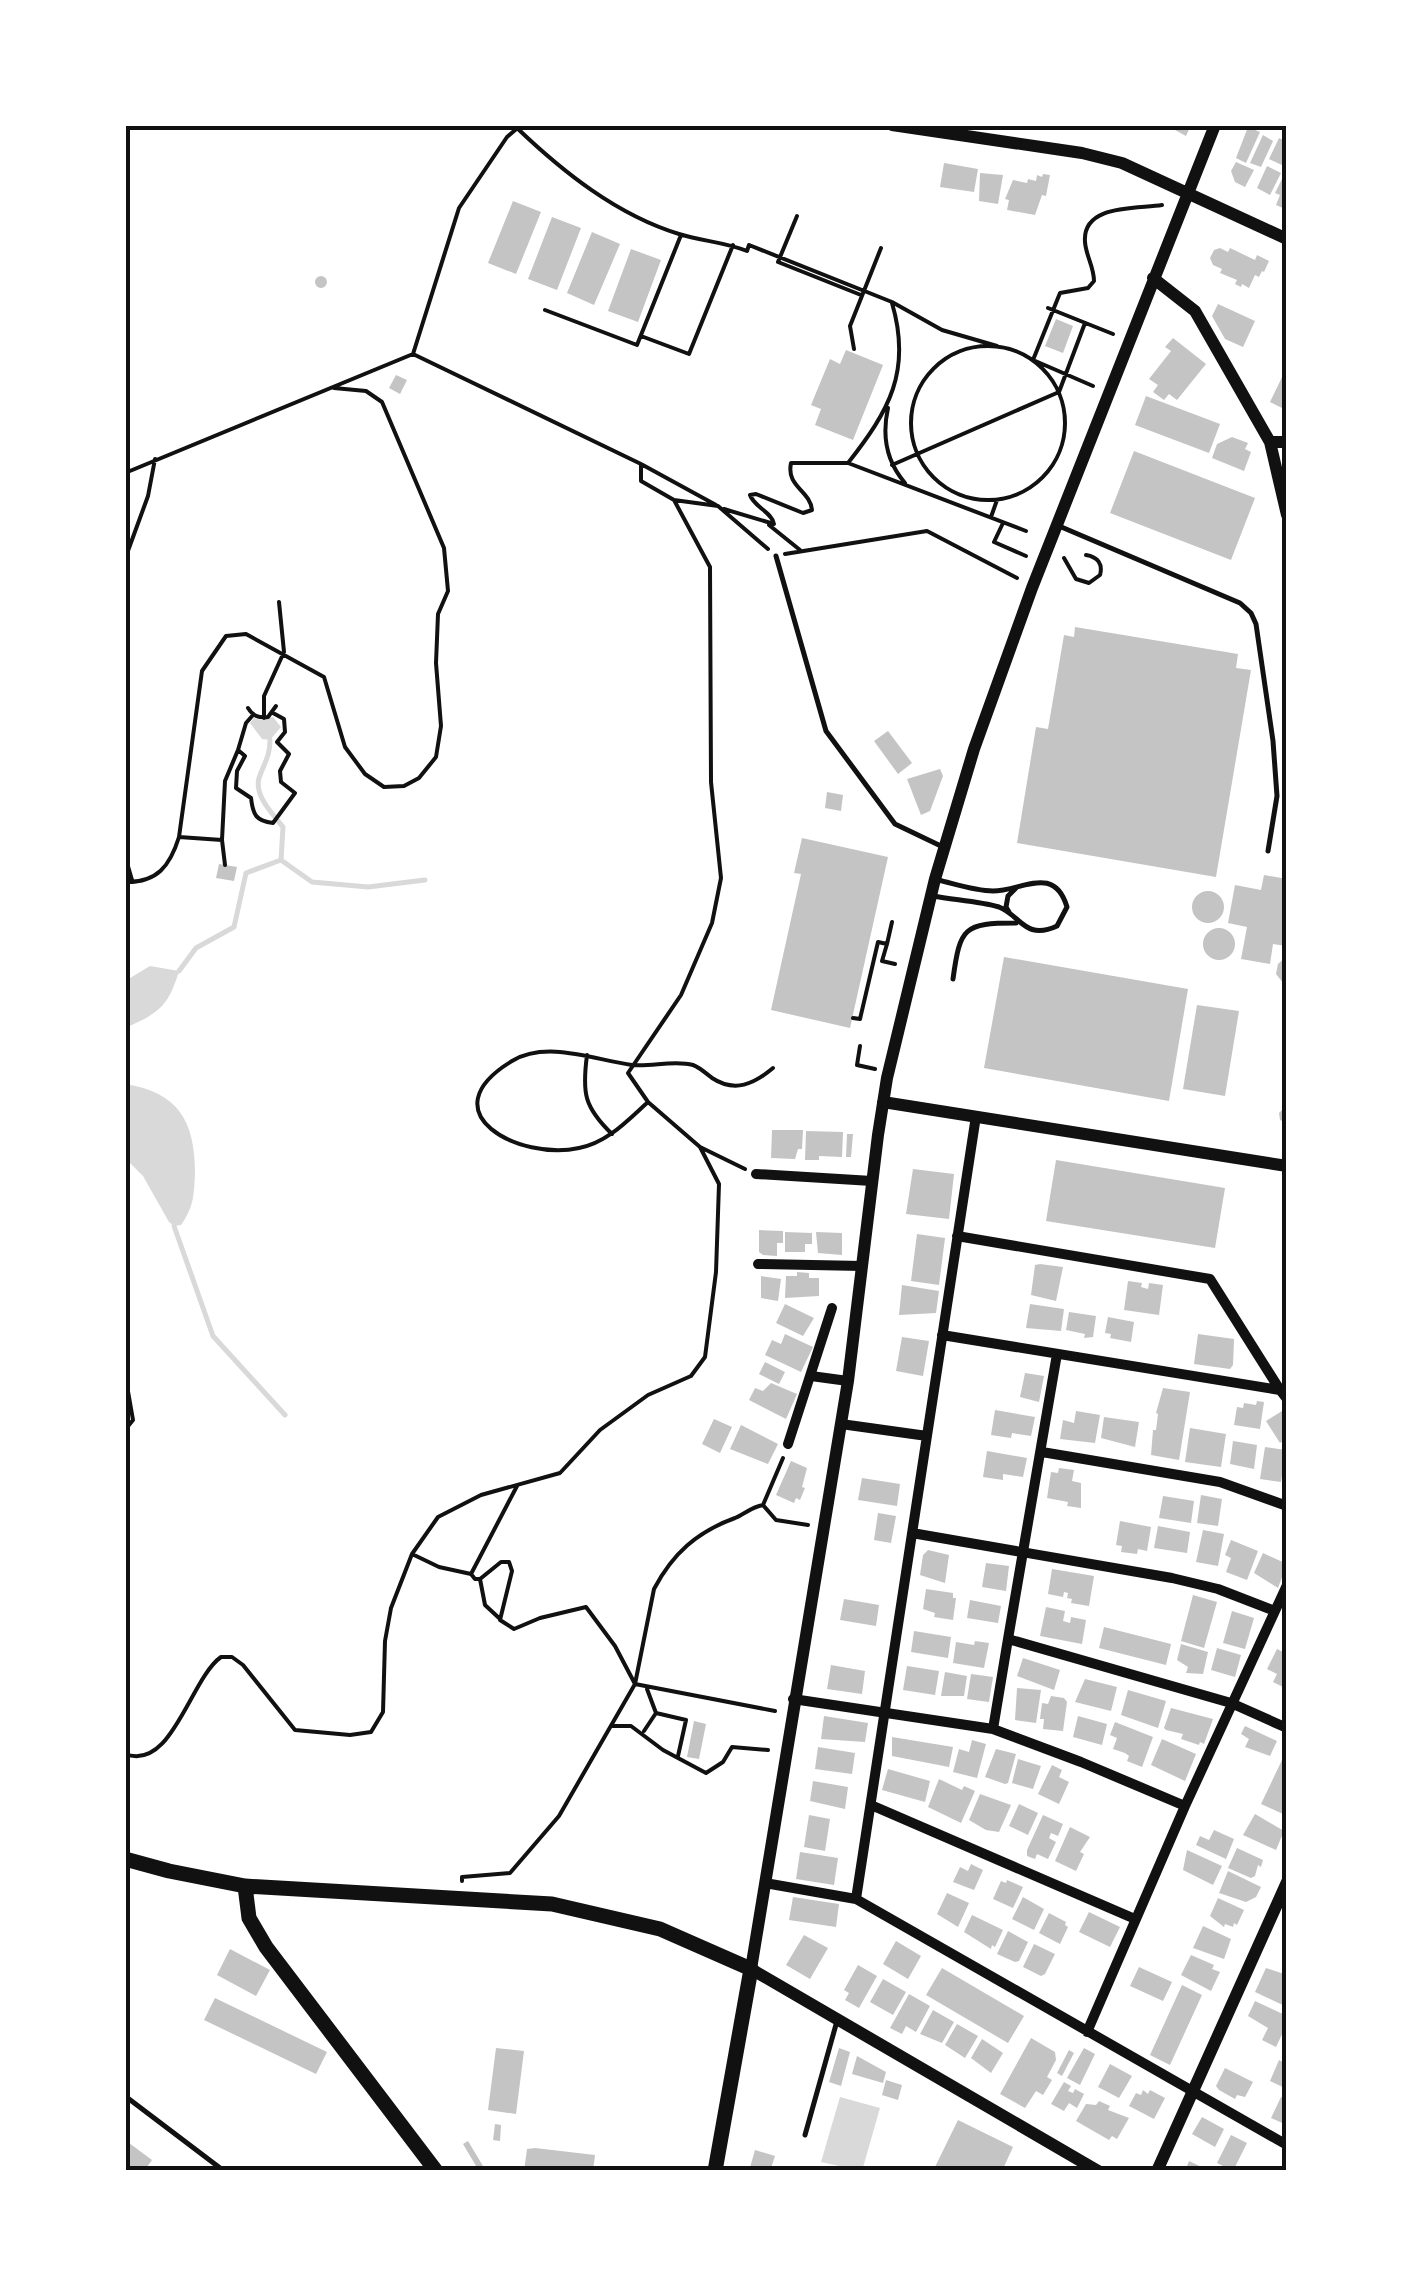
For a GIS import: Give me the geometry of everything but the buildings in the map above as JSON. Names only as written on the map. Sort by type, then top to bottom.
[{"type":"main road","points":[[125,1859],[169,1872],[245,1886],[552,1904],[660,1929],[751,1969],[716,2171]]},
{"type":"main road","points":[[245,1886],[250,1918],[266,1947],[436,2171]]},
{"type":"street","points":[[892,125],[1102,157],[1188,191],[1287,238]]},
{"type":"street","points":[[1098,2171],[751,1969],[848,1381],[883,1102],[934,879],[974,749],[1057,524],[1215,125]]},
{"type":"street","points":[[1154,278],[1196,311],[1270,442],[1287,515]]},
{"type":"street","points":[[1270,442],[1287,442]]},
{"type":"street","points":[[883,1102],[1287,1166]]},
{"type":"street","points":[[856,1898],[976,1116]]},
{"type":"street","points":[[756,1174],[872,1181]]},
{"type":"street","points":[[957,1236],[1210,1279],[1284,1394]]},
{"type":"street","points":[[758,1264],[862,1266]]},
{"type":"street","points":[[788,1444],[832,1308]]},
{"type":"street","points":[[942,1335],[1284,1394]]},
{"type":"street","points":[[993,1729],[1057,1354]]},
{"type":"street","points":[[811,1376],[848,1381]]},
{"type":"street","points":[[841,1424],[927,1436]]},
{"type":"street","points":[[1042,1452],[1220,1482],[1287,1506]]},
{"type":"street","points":[[912,1533],[1218,1588],[1275,1611]]},
{"type":"street","points":[[1086,2032],[1287,1585]]},
{"type":"street","points":[[1008,1639],[1232,1703],[1287,1728]]},
{"type":"street","points":[[793,1699],[993,1729],[1185,1806]]},
{"type":"street","points":[[871,1805],[1135,1919]]},
{"type":"street","points":[[1157,2171],[1287,1882]]},
{"type":"street","points":[[764,1884],[856,1898],[1287,2145]]},
{"type":"lane","points":[[992,139],[998,125]]},
{"type":"lane","points":[[1057,524],[1240,603],[1252,613],[1276,766],[1276,816],[1268,851]]},
{"type":"lane","points":[[776,556],[826,731],[895,824],[944,847]]},
{"type":"lane","points":[[930,896],[999,908],[1025,927],[1049,930],[1062,920],[1067,907],[1061,890],[1051,884],[1034,882],[992,891],[934,879]]},
{"type":"lane","points":[[1016,888],[1008,896],[1006,907],[1016,922]]},
{"type":"lane","points":[[952,979],[958,944],[968,928],[1016,922]]},
{"type":"lane","points":[[806,2134],[838,2018]]},
{"type":"lane","points":[[125,2096],[224,2171]]},
{"type":"path","points":[[413,354],[459,208],[507,137],[519,127],[568,172],[638,219],[747,251],[749,245],[780,258]]},
{"type":"path","points":[[1034,360],[1060,293],[1088,288],[1094,281],[1085,239],[1090,222],[1106,212],[1162,206]]},
{"type":"path","points":[[797,216],[778,262],[892,302],[942,330],[997,346],[1093,386]]},
{"type":"path","points":[[544,310],[637,345],[682,235]]},
{"type":"path","points":[[641,336],[689,354],[733,245]]},
{"type":"path","points":[[854,349],[850,326],[880,248]]},
{"type":"path","points":[[848,463],[880,420],[898,377],[899,327],[892,302]]},
{"type":"path","points":[[1051,309],[1113,334]]},
{"type":"path","points":[[892,465],[1059,392],[1085,323]]},
{"type":"path","points":[[997,346],[976,346],[957,352],[926,377],[911,414],[917,454],[936,480],[950,490],[981,500],[1016,495],[1034,486],[1061,456],[1066,424],[1059,392],[1034,360]]},
{"type":"path","points":[[125,474],[413,354],[718,506],[769,525],[803,552]]},
{"type":"path","points":[[125,882],[148,882],[166,867],[179,837],[202,672],[226,636],[246,634],[324,677],[345,747],[364,774],[384,787],[404,786],[419,778],[436,757],[440,726],[438,614],[448,592],[444,548],[382,402],[366,390],[330,387]]},
{"type":"path","points":[[891,397],[886,434],[892,465],[908,486]]},
{"type":"path","points":[[125,558],[148,496],[155,459]]},
{"type":"path","points":[[769,525],[774,523],[772,519],[752,501],[750,494],[803,512],[812,510],[811,503],[792,483],[791,464],[848,463],[1026,531]]},
{"type":"path","points":[[640,464],[641,481],[674,500],[718,506],[776,556],[927,531],[1017,578]]},
{"type":"path","points":[[674,500],[710,567],[711,782],[720,878],[712,923],[681,995],[628,1073],[648,1102],[700,1147],[756,1174]]},
{"type":"path","points":[[991,517],[997,500]]},
{"type":"path","points":[[1003,522],[994,542],[1026,556]]},
{"type":"path","points":[[1064,558],[1076,579],[1089,584],[1101,570],[1096,558],[1086,555]]},
{"type":"path","points":[[264,718],[264,696],[284,652],[279,602]]},
{"type":"path","points":[[248,708],[253,715],[264,718],[276,706]]},
{"type":"path","points":[[238,750],[245,756],[236,770],[236,788],[251,798],[253,814],[261,822],[273,823],[295,792],[282,782],[280,771],[289,754],[277,742],[286,732],[284,719],[273,713]]},
{"type":"path","points":[[225,865],[225,781],[241,734],[253,715]]},
{"type":"path","points":[[179,837],[222,840]]},
{"type":"path","points":[[125,856],[133,883]]},
{"type":"path","points":[[892,922],[882,961],[895,964]]},
{"type":"path","points":[[853,1018],[860,1019],[878,942],[886,944]]},
{"type":"path","points":[[860,1046],[857,1065],[875,1069]]},
{"type":"path","points":[[648,1102],[612,1134],[582,1148],[550,1151],[510,1139],[478,1118],[475,1100],[482,1085],[518,1058],[552,1052],[634,1065],[693,1065],[723,1085],[753,1084],[772,1068]]},
{"type":"path","points":[[587,1055],[584,1080],[590,1112],[612,1134]]},
{"type":"path","points":[[125,1754],[137,1758],[151,1755],[164,1742],[206,1671],[221,1656],[232,1657],[243,1665],[295,1730],[350,1735],[371,1732],[383,1712],[384,1641],[391,1608],[412,1554],[438,1516],[481,1495],[560,1473],[600,1430],[648,1395],[692,1376],[704,1357],[716,1272],[719,1184],[700,1147]]},
{"type":"path","points":[[125,1374],[134,1420],[125,1430]]},
{"type":"path","points":[[461,1887],[462,1877],[510,1873],[559,1816],[636,1684],[654,1590],[661,1577],[682,1548],[702,1532],[763,1505],[788,1444]]},
{"type":"path","points":[[472,1574],[518,1486]]},
{"type":"path","points":[[763,1505],[776,1520],[808,1525]]},
{"type":"path","points":[[412,1554],[439,1567],[472,1574],[475,1579],[501,1562],[509,1562],[512,1571],[500,1620]]},
{"type":"path","points":[[480,1579],[486,1605],[514,1629],[540,1618],[586,1608],[615,1646],[636,1684],[775,1711]]},
{"type":"path","points":[[646,1687],[656,1713]]},
{"type":"path","points":[[643,1732],[656,1713]]},
{"type":"path","points":[[656,1713],[686,1720],[678,1756]]},
{"type":"path","points":[[612,1726],[631,1726],[663,1750],[706,1773],[723,1762],[732,1747],[768,1750]]},
{"type":"shaded area","points":[[273,717],[281,727],[270,740],[262,739],[250,723],[254,718]]},
{"type":"shaded area","points":[[150,966],[179,971],[175,983],[161,1007],[125,1028],[125,981]]},
{"type":"shaded area","points":[[125,1084],[158,1094],[180,1112],[187,1124],[192,1138],[195,1181],[191,1206],[181,1225],[169,1222],[143,1176],[125,1158]]},
{"type":"shaded area","points":[[840,2097],[880,2108],[862,2171],[821,2162]]},
{"type":"waterway","points":[[179,971],[196,948],[234,927],[246,873],[281,860],[283,827],[265,804],[258,785],[270,740]]},
{"type":"waterway","points":[[281,860],[312,882],[368,887],[425,880]]},
{"type":"waterway","points":[[174,1226],[213,1336],[285,1415]]}]
